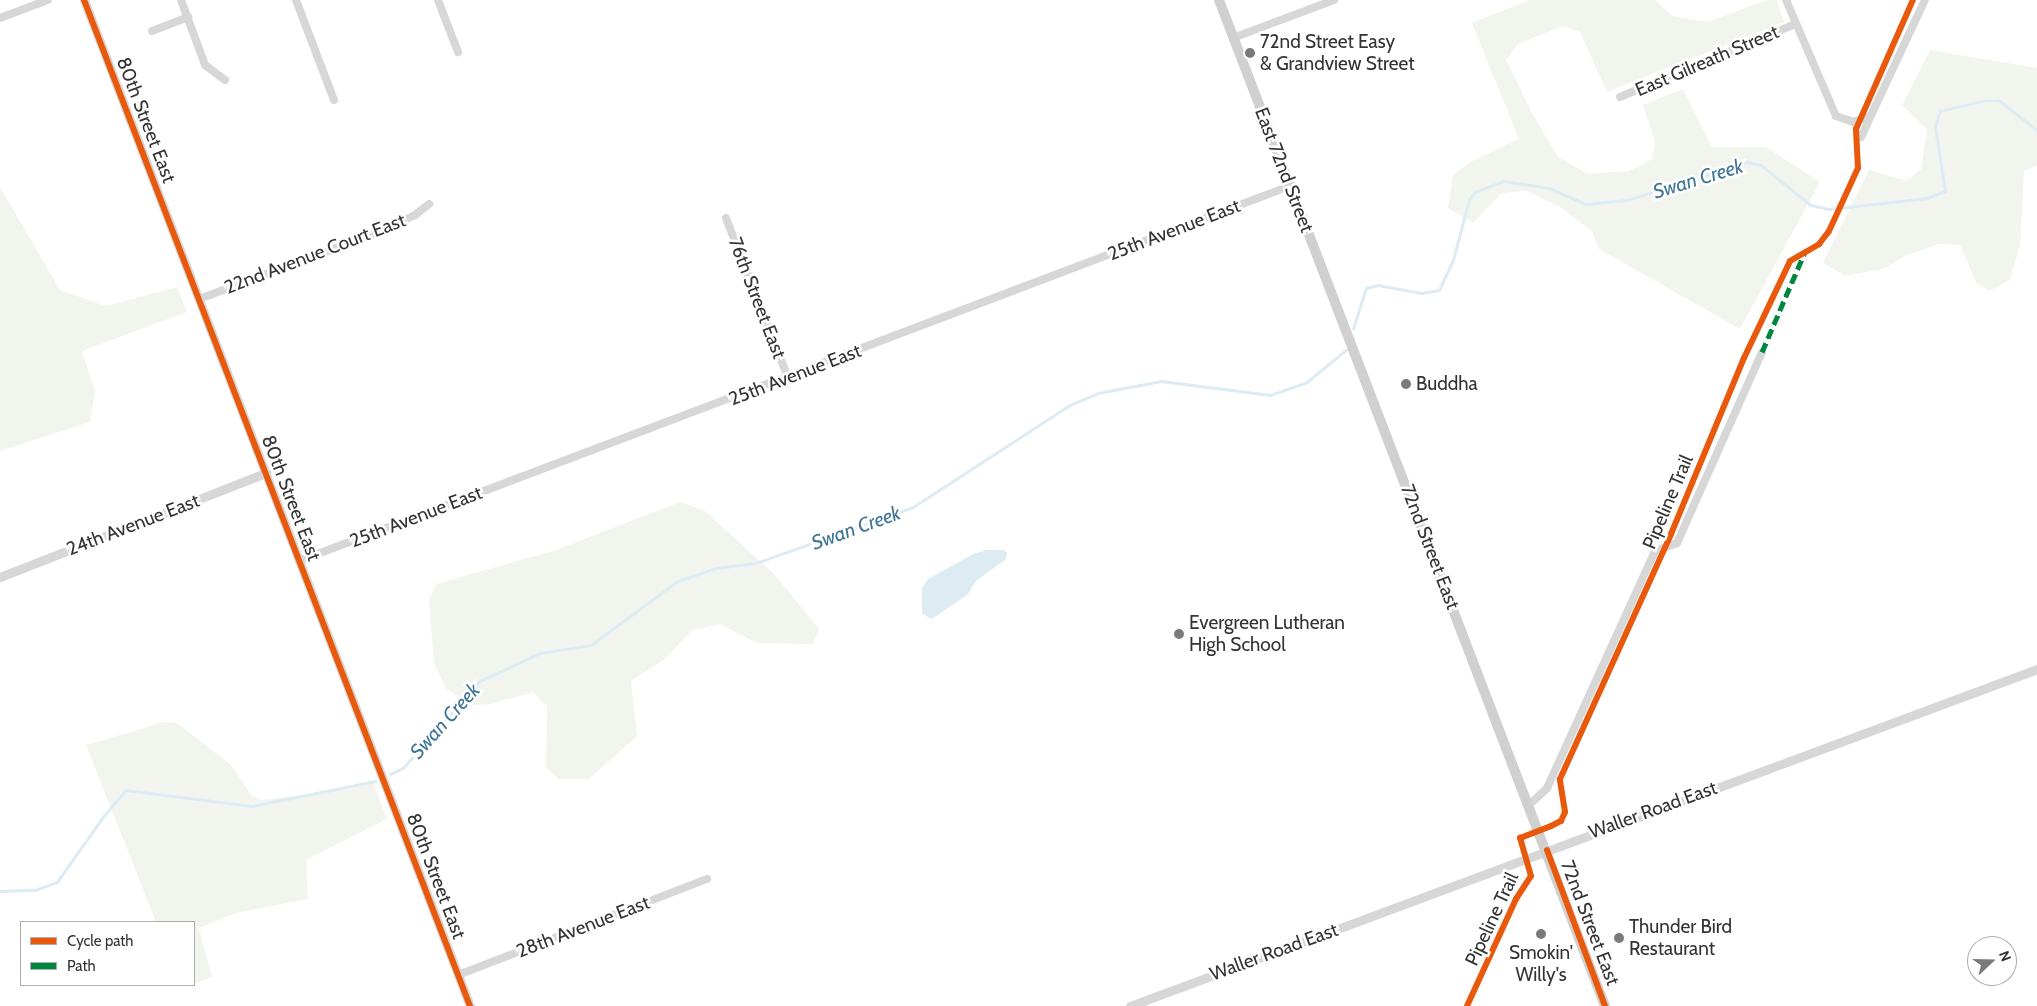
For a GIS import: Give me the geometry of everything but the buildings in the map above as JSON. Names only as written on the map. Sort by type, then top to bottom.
[{"type":"main road","name":"East 72nd Street","points":[[1219,0],[1350,340]]},
{"type":"main road","name":"72nd Street East","points":[[1350,340],[1547,850],[1605,1006]]},
{"type":"street","points":[[0,18],[48,0]]},
{"type":"street","name":"80th Street East","points":[[84,0],[470,1006]]},
{"type":"street","points":[[181,0],[205,65],[225,80]]},
{"type":"street","points":[[296,0],[334,100]]},
{"type":"street","points":[[438,0],[458,52]]},
{"type":"street","points":[[1233,38],[1334,0]]},
{"type":"street","points":[[1786,0],[1836,116],[1853,122],[1870,116]]},
{"type":"street","points":[[1861,137],[1924,0]]},
{"type":"street","points":[[152,31],[188,17]]},
{"type":"street","name":"East Gilreath Street","points":[[1620,97],[1795,24]]},
{"type":"street","name":"25th Avenue East","points":[[300,561],[788,378],[1290,186]]},
{"type":"street","name":"22nd Avenue Court East","points":[[199,299],[382,230],[415,215],[429,204]]},
{"type":"street","name":"76th Street East","points":[[726,218],[788,378]]},
{"type":"street","points":[[1529,805],[1546,788],[1655,551],[1677,542],[1762,352]]},
{"type":"street","name":"24th Avenue East","points":[[0,577],[266,473]]},
{"type":"street","name":"Waller Road East","points":[[1130,1006],[2037,669]]},
{"type":"street","name":"28th Avenue East","points":[[458,975],[707,879]]},
{"type":"shaded area","points":[[1530,0],[1655,0],[1672,16],[1708,22],[1767,0],[1777,0],[1784,22],[1607,92],[1580,32],[1563,26],[1518,44],[1506,60],[1532,113],[1558,157],[1588,174],[1629,171],[1652,159],[1655,143],[1643,105],[1683,89],[1712,147],[1766,147],[1820,182],[1740,329],[1599,249],[1592,231],[1560,207],[1525,190],[1501,194],[1473,223],[1448,208],[1453,175],[1470,162],[1519,139],[1472,23]]},
{"type":"shaded area","points":[[1930,50],[2037,68],[2037,165],[2024,171],[2020,246],[2010,280],[1989,291],[1977,284],[1960,245],[1939,244],[1907,255],[1883,269],[1845,276],[1823,263],[1869,170],[1907,181],[1921,169],[1927,129],[1902,105]]},
{"type":"shaded area","points":[[0,187],[60,290],[106,306],[177,287],[187,312],[82,351],[95,392],[90,422],[0,451]]},
{"type":"shaded area","points":[[680,502],[705,511],[775,575],[819,629],[813,644],[757,643],[720,624],[691,631],[666,658],[631,681],[637,736],[589,779],[559,779],[546,768],[547,707],[533,692],[491,704],[475,705],[447,690],[434,663],[429,601],[436,584],[556,550]]},
{"type":"shaded area","points":[[986,550],[1004,550],[1007,553],[1006,559],[976,581],[968,594],[938,615],[931,619],[922,613],[922,588],[928,579],[973,554]]},
{"type":"shaded area","points":[[164,722],[177,723],[231,765],[252,796],[262,800],[350,789],[373,782],[387,819],[306,860],[308,899],[236,913],[199,928],[212,977],[195,984],[195,921],[156,921],[86,745]]},
{"type":"waterway","name":"Swan Creek","points":[[1353,329],[1366,288],[1378,285],[1421,293],[1439,290],[1453,260],[1469,200],[1475,192],[1504,181],[1549,188],[1586,204],[1627,200],[1747,162],[1761,165],[1811,205],[1829,209],[1927,198],[1945,191],[1935,127],[1940,111],[1982,101],[2000,101],[2037,130]]},
{"type":"waterway","name":"Swan Creek","points":[[390,774],[403,768],[480,681],[540,653],[591,645],[676,582],[716,568],[756,563],[913,507],[1070,405],[1098,393],[1161,381],[1270,395],[1307,382],[1346,350]]},
{"type":"waterway","name":"Swan Creek","points":[[0,891],[35,890],[57,882],[103,817],[126,790],[252,806],[376,781]]},
{"type":"marked path","points":[[1762,352],[1804,254]]},
{"type":"cycle path","points":[[84,0],[470,1006]]},
{"type":"cycle path","name":"Pipeline Trail","points":[[1467,1006],[1516,899],[1531,876],[1520,838],[1561,821],[1565,812],[1560,779],[1671,534],[1744,358],[1790,261],[1819,244],[1829,231],[1858,168],[1856,129],[1913,0]]},
{"type":"cycle path","points":[[1547,850],[1605,1006]]},
{"type":"place","name":"72nd Street Easy & Grandview Street","points":[[1250,53]]},
{"type":"place","name":"Buddha","points":[[1406,384]]},
{"type":"place","name":"Evergreen Lutheran High School","points":[[1179,634]]},
{"type":"place","name":"Smokin' Willy's","points":[[1541,934]]},
{"type":"place","name":"Thunder Bird Restaurant","points":[[1619,938]]}]
